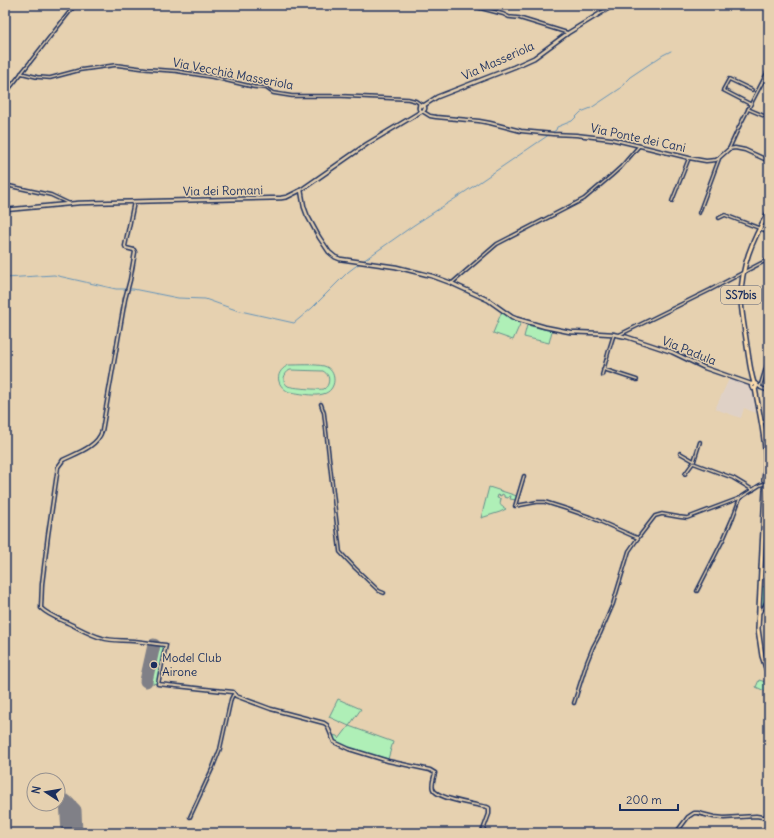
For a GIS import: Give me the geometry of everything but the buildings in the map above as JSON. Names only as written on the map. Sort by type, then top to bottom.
[{"type":"main road","name":"Via Masseriola","points":[[424,108],[428,103],[437,98],[534,58],[568,33],[614,5]]},
{"type":"main road","points":[[419,108],[420,106],[424,108]]},
{"type":"main road","points":[[419,108],[422,111]]},
{"type":"main road","points":[[417,114],[419,108]]},
{"type":"main road","name":"Via dei Romani","points":[[5,210],[71,204],[275,199],[301,190],[367,144],[422,111],[424,108]]},
{"type":"main road","name":"Via Padula","points":[[301,190],[304,207],[307,214],[329,252],[335,257],[357,262],[396,266],[432,276],[488,300],[517,319],[570,332],[614,334],[627,337],[672,352],[705,368],[756,386]]},
{"type":"main road","name":"SS7bis","points":[[769,211],[759,228],[750,249],[741,290],[742,308],[756,386],[765,453],[766,481],[758,630],[762,656],[769,677]]},
{"type":"street","points":[[5,94],[75,5]]},
{"type":"street","points":[[468,5],[509,17],[519,18],[568,33]]},
{"type":"street","name":"Via Vecchià Masseriola","points":[[21,73],[50,78],[80,70],[116,65],[176,71],[212,77],[254,87],[266,88],[273,93],[292,96],[342,96],[408,99],[413,100],[424,108]]},
{"type":"street","points":[[699,213],[719,158],[729,149],[769,69]]},
{"type":"street","points":[[751,104],[723,90],[729,79],[757,93]]},
{"type":"street","points":[[424,108],[426,113]]},
{"type":"street","points":[[748,109],[769,118]]},
{"type":"street","name":"Via Ponte dei Cani","points":[[422,111],[430,116],[479,121],[521,131],[611,139],[688,158],[710,161],[719,158]]},
{"type":"street","points":[[451,283],[490,249],[584,198],[611,176],[639,146]]},
{"type":"street","points":[[729,149],[735,148],[746,150],[769,161]]},
{"type":"street","points":[[672,201],[688,158]]},
{"type":"street","points":[[5,185],[51,195],[71,204]]},
{"type":"street","points":[[134,202],[125,243],[126,248],[134,250],[135,252],[129,286],[125,299],[101,436],[91,446],[63,460],[58,467],[47,541],[41,608],[45,612],[91,635],[106,640],[133,641],[166,645],[158,684],[233,692],[234,695],[271,709],[324,723],[327,725],[334,742],[349,749],[430,770],[435,773],[432,784],[435,792],[451,799],[489,808],[489,814],[482,833]]},
{"type":"street","points":[[720,218],[725,215],[769,232]]},
{"type":"street","points":[[618,335],[769,259]]},
{"type":"street","points":[[602,375],[614,334]]},
{"type":"street","points":[[769,358],[756,386],[769,391]]},
{"type":"street","points":[[603,369],[637,380]]},
{"type":"street","points":[[321,404],[324,413],[340,552],[355,568],[384,593]]},
{"type":"street","points":[[760,420],[769,424]]},
{"type":"street","points":[[685,474],[694,462],[700,442]]},
{"type":"street","points":[[680,453],[694,462],[727,475],[753,490]]},
{"type":"street","points":[[524,476],[515,506],[545,502],[590,517],[638,538]]},
{"type":"street","points":[[574,703],[587,662],[620,585],[626,558],[638,538],[655,516],[665,514],[687,518],[740,498],[766,481]]},
{"type":"street","points":[[760,485],[765,489]]},
{"type":"street","points":[[697,591],[723,540],[740,498]]},
{"type":"street","points":[[758,614],[764,607],[769,596]]},
{"type":"street","points":[[190,817],[220,750],[231,699],[234,695]]},
{"type":"street","points":[[676,833],[688,817],[694,813],[724,818],[756,816],[769,818]]},
{"type":"shaded area","points":[[729,379],[745,384],[750,388],[753,393],[756,413],[744,408],[741,418],[715,409]]},
{"type":"green space","points":[[502,311],[513,319],[521,322],[513,340],[493,333]]},
{"type":"green space","points":[[527,325],[552,331],[549,343],[524,337]]},
{"type":"green space","points":[[289,365],[324,366],[329,368],[334,376],[333,385],[328,392],[319,395],[289,392],[281,386],[278,378],[279,374]],"holes":[[[290,370],[323,371],[329,378],[329,382],[324,389],[291,387],[288,386],[284,380],[285,375]]]},
{"type":"green space","points":[[489,487],[517,496],[516,500],[510,499],[511,496],[508,498],[504,497],[502,494],[501,496],[498,495],[497,498],[501,499],[501,506],[506,509],[481,518]]},
{"type":"green space","points":[[762,586],[769,589],[764,606],[761,605]]},
{"type":"green space","name":"Model Club Airone","points":[[151,644],[165,646],[157,684],[143,681]]},
{"type":"green space","points":[[759,680],[769,683],[769,693],[756,687]]},
{"type":"green space","points":[[338,699],[361,709],[349,726],[329,717]]},
{"type":"green space","points":[[349,726],[393,742],[388,759],[361,752],[359,750],[353,750],[336,742],[332,735],[337,736],[339,739]]},
{"type":"waterway","points":[[363,261],[556,130],[557,127],[572,121],[581,112],[591,108],[621,88],[630,77],[671,51]]},
{"type":"waterway","points":[[5,278],[54,275],[116,289],[133,289],[178,298],[205,299],[236,310],[294,323],[312,308],[348,272],[360,263]]},
{"type":"runway","points":[[146,681],[154,645]]},
{"type":"runway","points":[[68,833],[66,801],[75,810],[76,833]]},
{"type":"place","name":"Model Club Airone","points":[[154,665]]}]
